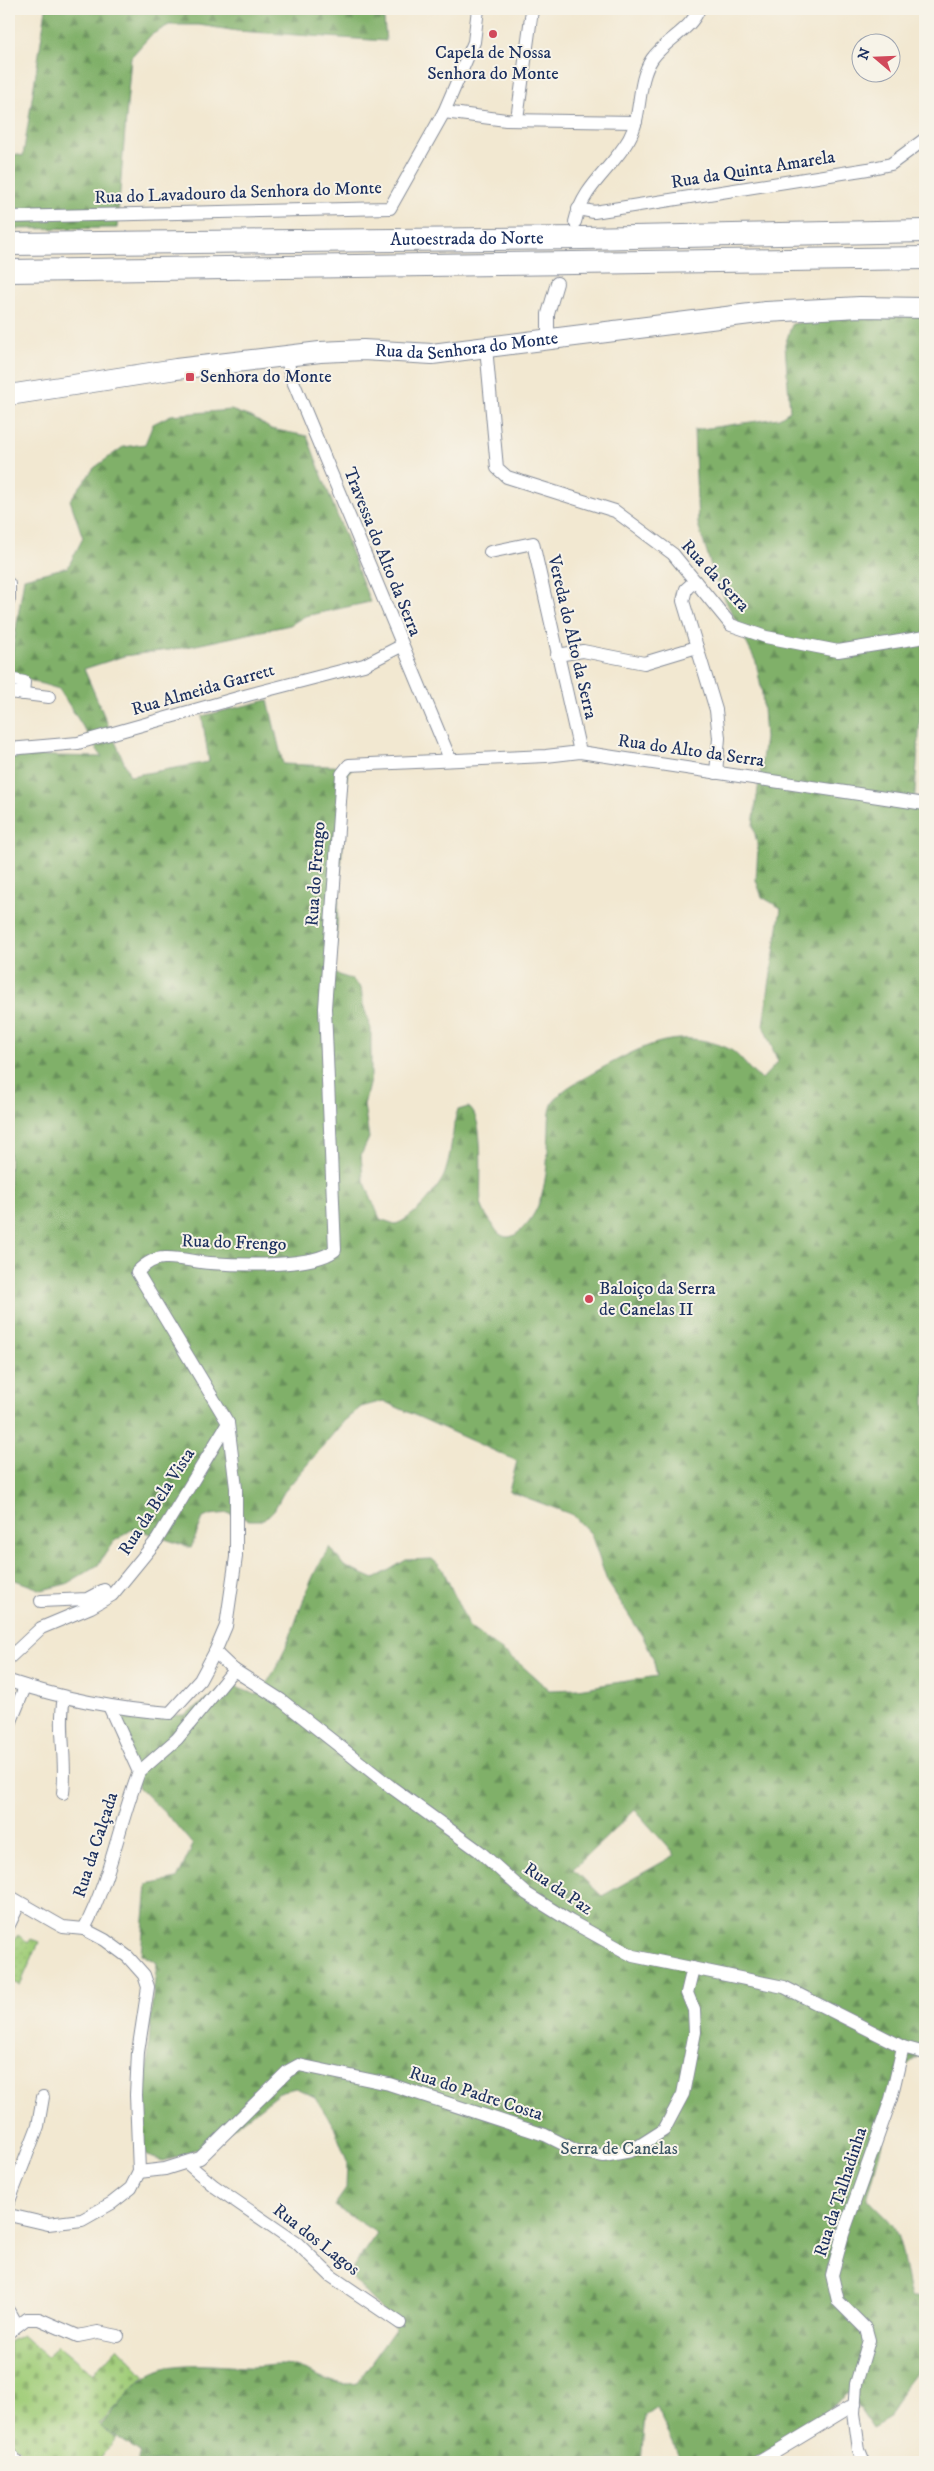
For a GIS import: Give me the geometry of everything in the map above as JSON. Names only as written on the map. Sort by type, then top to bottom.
[{"type":"highway","name":"Autoestrada do Norte","points":[[9,244],[583,238],[925,231]]},
{"type":"highway","name":"Autoestrada do Norte","points":[[9,271],[925,258]]},
{"type":"main road","name":"Rua da Senhora do Monte","points":[[9,395],[55,386],[287,355],[362,350],[432,354],[548,338],[807,308],[925,308]]},
{"type":"street","points":[[478,9],[474,42],[444,112],[517,120],[636,122]]},
{"type":"street","points":[[575,222],[578,209],[593,182],[628,139],[640,109],[640,90],[645,72],[653,57],[680,34],[699,9]]},
{"type":"street","points":[[517,120],[532,10]]},
{"type":"street","name":"Rua do Lavadouro da Senhora do Monte","points":[[9,217],[390,208],[444,112]]},
{"type":"street","name":"Rua da Quinta Amarela","points":[[578,209],[594,212],[868,169],[891,164],[925,139]]},
{"type":"street","points":[[548,338],[548,314],[557,283]]},
{"type":"street","name":"Rua da Serra","points":[[486,347],[497,468],[507,477],[615,511],[673,554],[731,625],[766,637],[838,651],[925,637]]},
{"type":"street","name":"Travessa do Alto da Serra","points":[[287,355],[290,374],[401,646],[450,759]]},
{"type":"street","name":"Vereda do Alto da Serra","points":[[490,552],[533,543],[556,655],[580,752]]},
{"type":"street","points":[[695,581],[686,589],[683,601],[716,710],[719,738],[716,772]]},
{"type":"street","points":[[9,584],[9,599]]},
{"type":"street","name":"Rua Almeida Garrett","points":[[9,748],[78,743],[248,695],[364,665],[401,646]]},
{"type":"street","points":[[556,655],[583,651],[644,664],[697,647]]},
{"type":"street","points":[[9,679],[24,682],[23,694]]},
{"type":"street","points":[[9,692],[49,697]]},
{"type":"street","name":"Rua do Alto da Serra","points":[[450,759],[546,756],[580,752],[925,804]]},
{"type":"street","name":"Rua do Frengo","points":[[9,1682],[64,1697],[129,1710],[170,1713],[200,1680],[215,1652],[226,1626],[236,1557],[236,1488],[228,1423],[137,1272],[145,1264],[163,1258],[210,1263],[308,1262],[330,1255],[335,1250],[325,1008],[342,774],[349,765],[450,759]]},
{"type":"street","name":"Rua da Bela Vista","points":[[9,1658],[41,1628],[112,1594],[157,1540],[228,1423]]},
{"type":"street","points":[[41,1601],[87,1599],[100,1593],[115,1582],[126,1578]]},
{"type":"street","name":"Rua da Paz","points":[[215,1652],[234,1670],[281,1700],[479,1851],[528,1894],[633,1956],[784,1987],[903,2047],[925,2053]]},
{"type":"street","points":[[109,1706],[139,1772],[177,1739],[234,1670]]},
{"type":"street","points":[[9,1726],[25,1687]]},
{"type":"street","points":[[63,1793],[64,1780],[60,1717],[64,1697]]},
{"type":"street","name":"Rua da Calçada","points":[[84,1929],[100,1893],[126,1807],[139,1772]]},
{"type":"street","points":[[9,1925],[14,1900],[64,1927],[84,1929],[105,1940],[128,1957],[144,1975],[148,1987],[138,2052],[136,2096],[139,2172],[131,2188],[112,2203],[82,2220],[48,2224],[9,2215]]},
{"type":"street","name":"Rua do Padre Costa","points":[[139,2172],[188,2164],[200,2158],[288,2071],[299,2065],[389,2084],[545,2134],[577,2151],[604,2156],[631,2151],[664,2130],[683,2094],[695,2032],[694,2010],[687,1993],[693,1968]]},
{"type":"street","name":"Rua da Talhadinha","points":[[864,2462],[859,2450],[855,2404],[856,2384],[869,2340],[866,2329],[838,2301],[832,2275],[843,2234],[890,2099],[903,2047]]},
{"type":"street","points":[[9,2201],[38,2126],[43,2097]]},
{"type":"street","name":"Rua dos Lagos","points":[[188,2164],[214,2186],[298,2244],[331,2276],[400,2323]]},
{"type":"street","points":[[9,2312],[12,2328],[26,2319],[39,2319],[78,2336],[98,2332],[118,2336]]},
{"type":"street","points":[[759,2462],[855,2404]]},
{"type":"street","points":[[9,2452],[17,2462]]},
{"type":"green space","points":[[46,9],[383,9],[386,41],[237,31],[199,25],[169,25],[151,35],[131,57],[117,228],[9,229],[9,153],[23,156]]},
{"type":"green space","name":"Serra de Canelas","points":[[850,315],[925,316],[925,643],[914,809],[925,811],[925,2054],[922,2054],[898,2073],[888,2107],[881,2148],[867,2199],[892,2225],[896,2232],[911,2297],[923,2297],[925,2300],[925,2353],[923,2363],[906,2385],[888,2419],[872,2428],[849,2393],[811,2423],[748,2462],[682,2462],[656,2407],[645,2415],[641,2462],[137,2462],[140,2452],[100,2426],[135,2387],[150,2374],[168,2367],[190,2365],[252,2367],[281,2365],[295,2367],[333,2382],[357,2383],[395,2329],[381,2308],[348,2274],[377,2233],[334,2206],[346,2189],[347,2161],[334,2127],[315,2097],[296,2088],[282,2091],[216,2141],[163,2161],[147,2156],[142,2138],[152,2003],[157,1963],[141,1954],[147,1885],[177,1879],[193,1845],[171,1819],[139,1788],[121,1739],[122,1714],[145,1716],[184,1715],[230,1685],[257,1695],[279,1662],[311,1582],[319,1564],[330,1547],[344,1566],[374,1579],[406,1560],[432,1559],[442,1568],[469,1627],[520,1664],[549,1690],[578,1689],[657,1676],[653,1658],[643,1637],[607,1581],[591,1534],[573,1515],[509,1491],[517,1461],[383,1401],[361,1407],[344,1421],[284,1492],[274,1510],[264,1520],[249,1520],[228,1513],[210,1515],[203,1518],[191,1548],[134,1528],[113,1542],[98,1565],[66,1584],[42,1590],[10,1578],[9,755],[102,757],[59,689],[9,674],[24,578],[68,567],[83,538],[70,500],[94,468],[123,447],[145,444],[153,424],[171,415],[231,410],[253,418],[271,429],[307,436],[370,602],[305,616],[290,625],[182,648],[124,656],[84,669],[130,776],[209,762],[202,716],[268,700],[283,764],[353,767],[347,775],[334,973],[353,980],[361,988],[363,1004],[371,1029],[371,1076],[364,1105],[369,1138],[361,1155],[363,1178],[380,1219],[395,1224],[402,1222],[424,1203],[442,1179],[449,1159],[456,1115],[458,1110],[468,1107],[474,1113],[479,1136],[481,1150],[481,1202],[483,1208],[498,1233],[507,1237],[512,1236],[518,1233],[531,1218],[542,1195],[545,1182],[551,1107],[558,1096],[572,1085],[625,1056],[656,1043],[672,1040],[706,1041],[725,1047],[736,1054],[762,1079],[778,1062],[763,1025],[781,908],[762,897],[756,880],[758,848],[753,825],[765,738],[762,693],[756,662],[715,579],[698,524],[694,430],[779,418],[790,411],[785,345],[792,324]],"holes":[[[635,1810],[675,1855],[602,1896],[573,1869]]]},
{"type":"green space","points":[[18,1935],[28,1943],[31,1939],[39,1942],[20,1985],[12,1982],[9,1989],[9,1940],[10,1938],[14,1940]]},
{"type":"green space","points":[[22,2335],[47,2357],[58,2345],[93,2374],[118,2347],[145,2376],[99,2425],[116,2438],[98,2462],[34,2462],[9,2441],[9,2342]]},
{"type":"place","name":"Capela de Nossa Senhora do Monte","points":[[493,34]]},
{"type":"place","name":"Senhora do Monte","points":[[190,377]]},
{"type":"place","name":"Baloiço da Serra de Canelas II","points":[[589,1299]]}]
